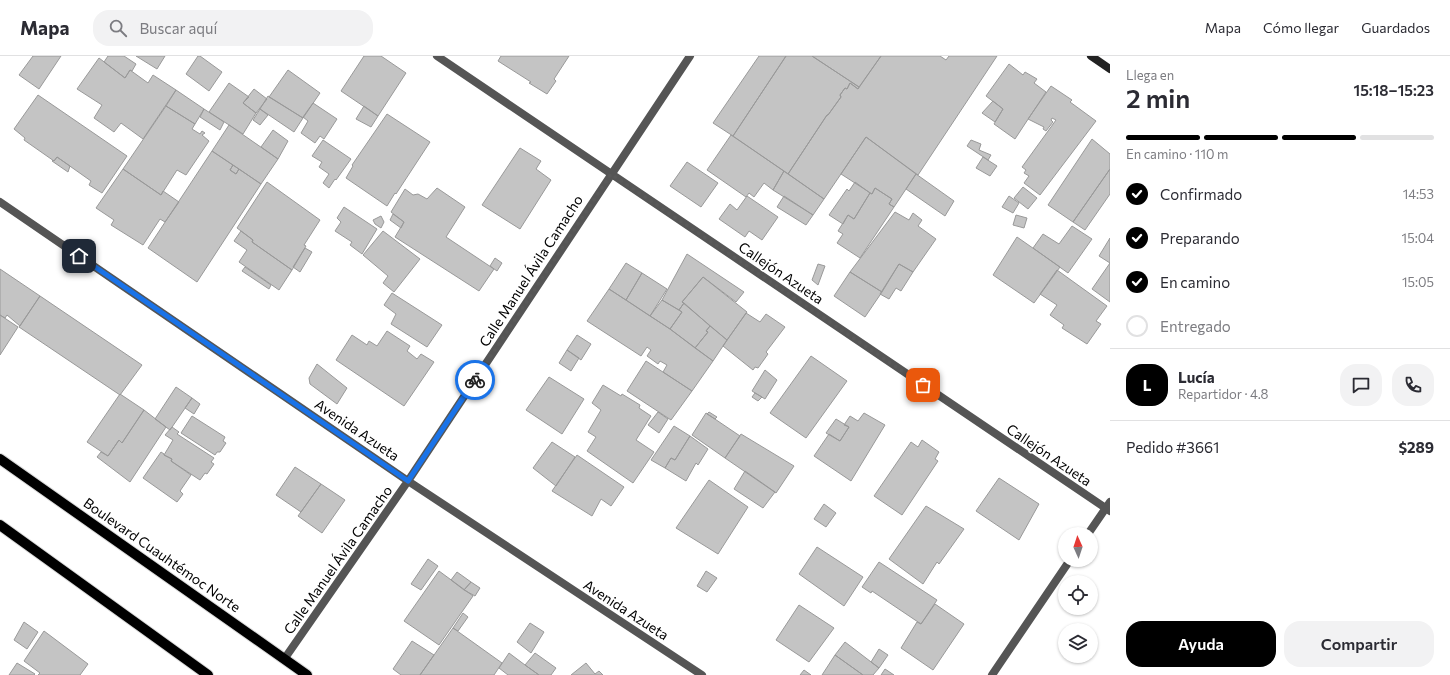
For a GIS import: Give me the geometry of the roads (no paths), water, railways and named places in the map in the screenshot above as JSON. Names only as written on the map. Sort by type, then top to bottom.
[{"type":"main road","name":"Boulevard Cuauhtémoc Norte","points":[[0,459],[307,675]]},
{"type":"main road","points":[[0,525],[208,675]]},
{"type":"street","name":"Callejón Azueta","points":[[437,56],[1108,507]]},
{"type":"street","name":"Calle Manuel Ávila Camacho","points":[[284,658],[408,481],[690,56]]},
{"type":"street","points":[[1091,56],[1110,68]]},
{"type":"street","name":"Avenida Azueta","points":[[0,202],[408,481],[702,675]]},
{"type":"street","points":[[1093,527],[1108,507]]},
{"type":"street","points":[[992,675],[1065,567]]}]
